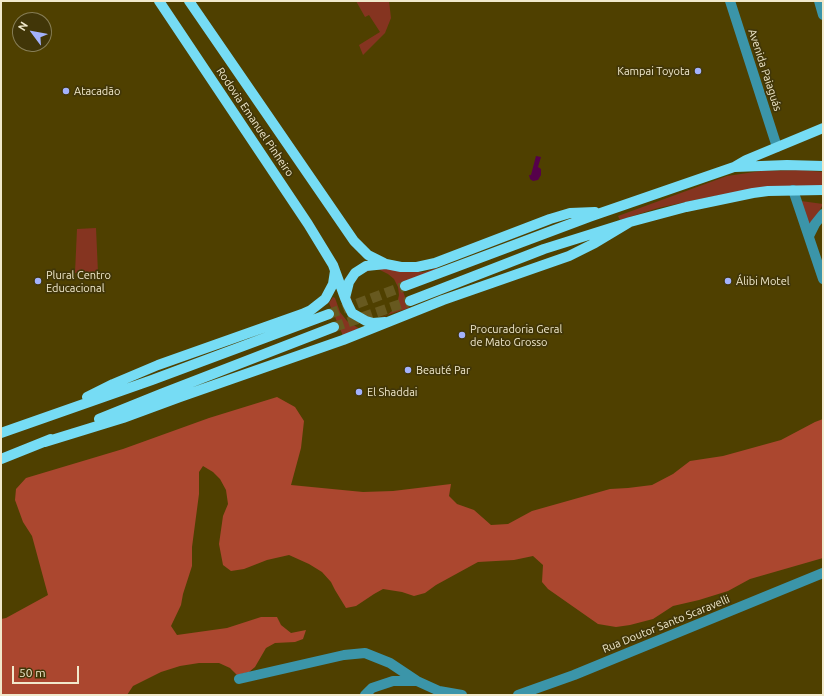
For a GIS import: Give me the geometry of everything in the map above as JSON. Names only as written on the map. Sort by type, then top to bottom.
[{"type":"main road","name":"Rodovia Emanuel Pinheiro","points":[[159,1],[268,162],[329,257],[352,313],[359,318],[373,322],[392,321]]},
{"type":"main road","name":"Rodovia Emanuel Pinheiro","points":[[189,1],[350,234],[362,250],[373,258],[386,264]]},
{"type":"main road","points":[[405,286],[604,212],[734,167],[746,160],[823,128]]},
{"type":"main road","points":[[734,167],[787,165],[823,166]]},
{"type":"main road","points":[[410,301],[544,249],[630,222],[686,207],[752,193],[793,190],[823,190]]},
{"type":"main road","points":[[345,298],[349,282],[355,273],[366,266],[386,264],[409,267],[435,263],[550,219],[570,213],[604,212]]},
{"type":"main road","points":[[45,442],[123,418],[343,340],[443,300],[569,256],[596,243],[630,222]]},
{"type":"main road","points":[[70,409],[85,399],[158,365],[311,310],[325,299],[333,284],[335,271]]},
{"type":"main road","points":[[1,432],[152,380],[329,314]]},
{"type":"main road","points":[[1,459],[161,394],[334,327]]},
{"type":"street","name":"Avenida Paiaguás","points":[[730,1],[777,147]]},
{"type":"street","points":[[819,1],[823,15]]},
{"type":"street","points":[[793,190],[810,236],[823,279]]},
{"type":"street","points":[[810,236],[819,224],[823,214]]},
{"type":"street","name":"Rua Doutor Santo Scaravelli","points":[[518,695],[574,675],[823,572]]},
{"type":"street","points":[[239,679],[344,655],[365,653],[390,663],[417,681],[439,691],[462,695]]},
{"type":"street","points":[[365,695],[372,688],[393,681],[417,681]]},
{"type":"shaded area","points":[[356,1],[389,1],[391,18],[385,33],[363,55],[359,45],[380,32],[369,15],[365,17]]},
{"type":"shaded area","points":[[536,156],[541,157],[538,167],[541,169],[541,175],[538,180],[533,181],[530,179],[529,175],[531,175]]},
{"type":"shaded area","points":[[801,170],[823,172],[823,186],[751,189],[658,208],[620,220],[618,216],[727,176],[761,171]]},
{"type":"shaded area","points":[[801,201],[823,204],[811,226],[808,226]]},
{"type":"shaded area","points":[[96,228],[98,273],[75,273],[77,229]]},
{"type":"shaded area","points":[[375,267],[409,272],[424,272],[438,269],[400,283],[409,308],[387,315],[397,304],[399,295],[398,287],[394,279],[388,274],[380,270],[372,270],[358,276],[353,282],[350,296],[354,307],[348,294],[355,276],[363,270]]},
{"type":"shaded area","points":[[333,297],[335,298],[340,312],[347,321],[360,329],[344,338],[329,303]]},
{"type":"shaded area","points":[[277,397],[295,407],[304,421],[301,448],[291,485],[363,492],[393,491],[451,484],[449,496],[457,504],[474,510],[491,525],[508,524],[532,511],[610,489],[652,485],[673,474],[690,461],[723,456],[781,440],[823,419],[823,558],[750,579],[728,591],[673,606],[653,619],[616,627],[598,624],[548,589],[542,582],[543,565],[533,556],[514,560],[478,562],[436,585],[425,593],[414,596],[402,592],[383,589],[356,606],[346,608],[331,582],[322,572],[289,555],[267,560],[244,569],[231,571],[223,565],[219,544],[223,516],[228,504],[226,490],[220,479],[213,472],[203,466],[199,472],[199,494],[192,547],[192,566],[181,605],[171,626],[177,635],[227,628],[261,617],[277,617],[281,625],[291,633],[306,630],[303,639],[295,642],[275,643],[266,648],[255,667],[249,672],[237,675],[230,668],[219,663],[199,663],[180,666],[161,672],[133,686],[127,695],[1,695],[1,619],[6,618],[48,595],[32,536],[23,522],[15,500],[16,489],[26,478],[123,449],[209,418]]},
{"type":"tunnel","points":[[329,314],[405,286]]},
{"type":"tunnel","points":[[334,327],[410,301]]},
{"type":"place","name":"Kampai Toyota","points":[[698,71]]},
{"type":"place","name":"Atacadão","points":[[66,91]]},
{"type":"place","name":"Plural Centro Educacional","points":[[38,281]]},
{"type":"place","name":"Álibi Motel","points":[[728,281]]},
{"type":"place","name":"Procuradoria Geral de Mato Grosso","points":[[462,335]]},
{"type":"place","name":"Beauté Par","points":[[408,370]]},
{"type":"place","name":"El Shaddai","points":[[359,392]]}]
